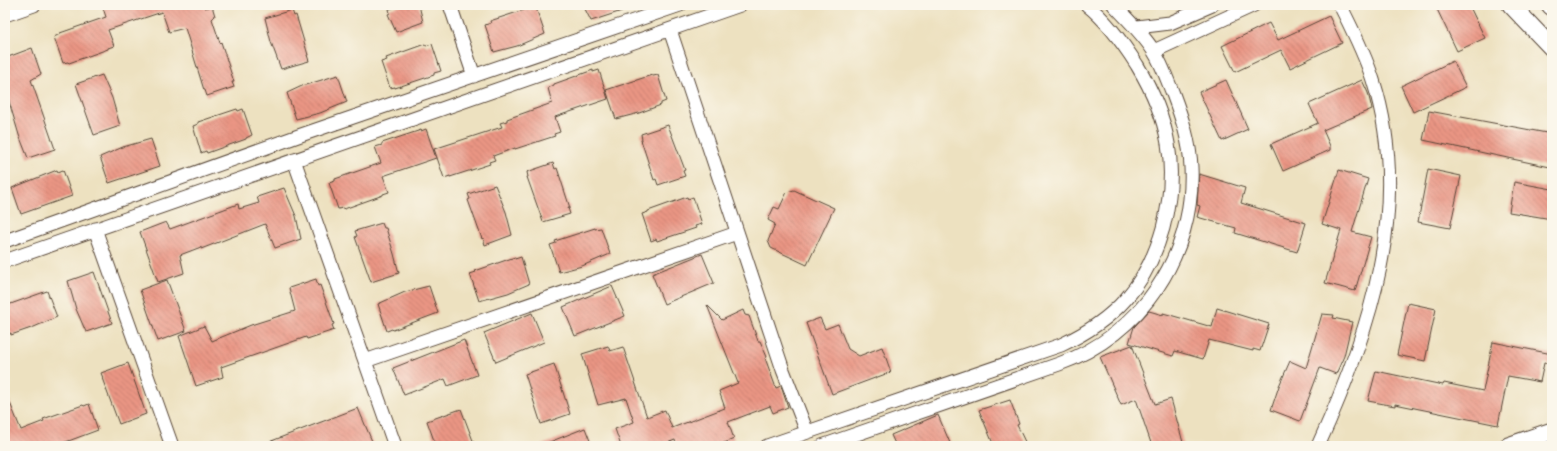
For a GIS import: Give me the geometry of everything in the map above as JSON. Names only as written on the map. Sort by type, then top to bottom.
[{"type":"street","points":[[5,15],[34,5]]},
{"type":"street","points":[[450,5],[474,76]]},
{"type":"street","points":[[5,241],[301,135],[680,5]]},
{"type":"street","points":[[5,261],[740,5]]},
{"type":"street","points":[[767,446],[1062,345],[1083,335],[1102,322],[1120,306],[1135,288],[1148,268],[1157,247],[1168,208],[1171,174],[1168,140],[1161,112],[1151,90],[1132,56],[1108,26],[1087,5]]},
{"type":"street","points":[[822,446],[1069,361],[1092,350],[1114,336],[1133,319],[1150,299],[1164,278],[1176,254],[1189,206],[1191,184],[1190,150],[1179,110],[1164,69],[1154,51],[1137,27],[1114,5]]},
{"type":"street","points":[[1137,27],[1159,26],[1191,15],[1212,5]]},
{"type":"street","points":[[1154,51],[1254,5]]},
{"type":"street","points":[[1318,446],[1344,387],[1370,311],[1383,260],[1388,202],[1386,144],[1378,98],[1362,50],[1340,5]]},
{"type":"street","points":[[1511,5],[1552,48]]},
{"type":"street","points":[[1191,15],[1198,31]]},
{"type":"street","points":[[670,30],[783,370],[807,432]]},
{"type":"street","points":[[489,71],[495,90]]},
{"type":"street","points":[[301,135],[307,155]]},
{"type":"street","points":[[294,160],[395,446]]},
{"type":"street","points":[[1162,228],[1182,234]]},
{"type":"street","points":[[95,229],[172,446]]},
{"type":"street","points":[[365,361],[737,233]]},
{"type":"street","points":[[1508,446],[1552,431]]},
{"type":"building","points":[[102,5],[204,5],[205,8],[212,6],[215,16],[212,19],[234,82],[232,82],[234,87],[207,96],[185,28],[169,32],[162,12],[108,30],[114,46],[69,63],[63,63],[54,37],[60,33],[106,17]]},
{"type":"building","points":[[402,5],[419,5],[423,22],[396,32],[388,14],[390,13],[389,9]]},
{"type":"building","points":[[592,5],[633,5],[634,7],[591,21],[585,9],[593,7]]},
{"type":"building","points":[[1435,5],[1469,5],[1485,38],[1457,51]]},
{"type":"building","points":[[530,8],[530,10],[536,8],[545,34],[517,46],[494,52],[485,25],[491,23],[490,21]]},
{"type":"building","points":[[292,10],[294,16],[296,15],[309,61],[281,69],[271,42],[265,18]]},
{"type":"building","points":[[1329,16],[1342,43],[1290,68],[1281,50],[1235,72],[1222,46],[1269,23],[1278,40]]},
{"type":"building","points":[[425,44],[426,46],[432,44],[441,71],[434,73],[434,75],[395,88],[390,88],[381,62],[387,60],[386,58]]},
{"type":"building","points":[[32,48],[41,74],[31,80],[55,149],[28,158],[19,135],[5,88],[5,61],[9,59],[8,57]]},
{"type":"building","points":[[1453,61],[1466,87],[1413,112],[1401,86]]},
{"type":"building","points":[[593,70],[593,72],[599,70],[608,99],[555,117],[560,132],[554,134],[555,136],[493,156],[495,160],[489,162],[490,164],[444,178],[434,149],[502,127],[500,123],[507,121],[507,119],[552,103],[548,88],[554,84]]},
{"type":"building","points":[[102,75],[112,98],[120,126],[94,135],[76,84]]},
{"type":"building","points":[[338,75],[347,102],[320,113],[296,119],[287,93],[302,86]]},
{"type":"building","points":[[652,75],[658,75],[666,101],[661,103],[661,105],[639,113],[616,119],[606,90]]},
{"type":"building","points":[[1226,80],[1248,129],[1222,141],[1199,92]]},
{"type":"building","points":[[1362,80],[1368,93],[1372,109],[1323,130],[1330,146],[1330,150],[1283,171],[1271,144],[1318,123],[1309,104]]},
{"type":"building","points":[[237,109],[238,111],[243,109],[252,135],[246,139],[207,153],[206,151],[201,153],[193,126],[198,124],[198,122]]},
{"type":"building","points":[[1429,111],[1552,134],[1552,157],[1550,167],[1423,140]]},
{"type":"building","points":[[668,125],[685,170],[683,171],[685,176],[658,185],[656,179],[654,180],[641,140],[641,134]]},
{"type":"building","points":[[426,129],[436,158],[383,176],[389,192],[344,209],[338,209],[329,183],[335,181],[335,179],[381,163],[375,147],[382,145],[382,143]]},
{"type":"building","points":[[151,139],[160,166],[109,183],[100,157],[123,147]]},
{"type":"building","points":[[553,163],[555,169],[557,168],[570,208],[568,208],[570,214],[543,222],[527,177],[527,172]]},
{"type":"building","points":[[1428,169],[1461,176],[1450,228],[1418,222]]},
{"type":"building","points":[[57,170],[58,172],[63,170],[72,196],[21,214],[12,188]]},
{"type":"building","points":[[1339,170],[1368,179],[1352,232],[1371,237],[1355,291],[1325,283],[1341,230],[1322,224]]},
{"type":"building","points":[[1199,174],[1245,188],[1241,203],[1306,223],[1297,252],[1235,233],[1236,228],[1197,217],[1200,206],[1197,205]]},
{"type":"building","points":[[1514,182],[1552,189],[1552,219],[1509,212]]},
{"type":"building","points":[[495,185],[506,212],[512,235],[485,245],[468,200],[470,199],[468,194]]},
{"type":"building","points":[[284,188],[296,216],[301,239],[275,248],[265,224],[201,249],[201,247],[180,255],[184,273],[158,282],[140,232],[166,222],[170,229],[238,204],[239,209],[259,203],[257,197]]},
{"type":"building","points":[[794,190],[834,208],[807,265],[771,248],[768,241],[775,224],[768,220],[774,207],[779,209],[787,192]]},
{"type":"building","points":[[687,197],[688,199],[693,197],[702,224],[695,226],[696,228],[657,241],[656,239],[651,241],[642,214]]},
{"type":"building","points":[[382,223],[384,228],[386,228],[399,273],[371,282],[355,237],[357,236],[355,231]]},
{"type":"building","points":[[595,228],[601,228],[610,254],[582,266],[559,272],[550,245],[556,243],[555,241]]},
{"type":"building","points":[[702,254],[714,283],[664,304],[652,274]]},
{"type":"building","points":[[515,257],[515,259],[521,257],[529,284],[508,293],[479,301],[470,274]]},
{"type":"building","points":[[94,272],[112,323],[86,332],[76,309],[68,281]]},
{"type":"building","points":[[316,279],[318,286],[320,285],[334,324],[332,325],[334,330],[307,339],[306,337],[221,367],[223,377],[196,386],[179,336],[204,326],[212,341],[251,325],[295,311],[289,288]]},
{"type":"building","points":[[167,280],[186,331],[158,341],[140,290]]},
{"type":"building","points":[[429,286],[438,313],[387,331],[378,304],[405,292]]},
{"type":"building","points":[[612,286],[625,316],[575,336],[563,307]]},
{"type":"building","points":[[47,291],[57,317],[11,335],[11,333],[5,335],[5,306]]},
{"type":"building","points":[[1408,303],[1436,309],[1425,361],[1397,355]]},
{"type":"building","points":[[707,305],[722,320],[743,310],[745,315],[749,316],[758,341],[760,341],[767,357],[765,358],[776,388],[781,386],[788,407],[773,413],[770,406],[728,422],[734,439],[717,446],[677,446],[675,440],[659,446],[621,446],[615,429],[634,422],[626,398],[598,405],[582,354],[608,346],[610,351],[623,347],[647,417],[665,410],[672,428],[725,408],[719,391],[738,383]]},
{"type":"building","points":[[1217,308],[1269,324],[1260,351],[1253,349],[1253,351],[1209,340],[1203,359],[1175,351],[1173,356],[1129,343],[1134,327],[1149,311],[1163,315],[1163,313],[1212,327]]},
{"type":"building","points":[[532,313],[544,342],[496,362],[484,333]]},
{"type":"building","points":[[1322,314],[1334,315],[1333,318],[1352,322],[1344,356],[1336,374],[1320,368],[1300,421],[1271,410],[1279,386],[1290,361],[1306,368]]},
{"type":"building","points":[[820,318],[825,329],[838,324],[848,349],[859,356],[882,347],[891,372],[832,394],[806,323]]},
{"type":"building","points":[[464,340],[477,375],[448,386],[445,379],[404,395],[393,368]]},
{"type":"building","points":[[1493,342],[1552,354],[1552,365],[1544,363],[1540,382],[1508,376],[1498,425],[1395,404],[1395,406],[1368,401],[1376,371],[1443,385],[1444,383],[1483,391]]},
{"type":"building","points":[[1132,345],[1155,404],[1171,399],[1184,446],[1152,446],[1136,399],[1121,405],[1100,357]]},
{"type":"building","points":[[128,363],[146,414],[119,424],[101,373]]},
{"type":"building","points":[[554,364],[570,414],[541,424],[525,374]]},
{"type":"building","points":[[6,393],[21,430],[44,421],[43,419],[89,404],[98,430],[55,446],[5,446]]},
{"type":"building","points":[[1010,400],[1019,424],[1017,425],[1027,446],[994,446],[979,410]]},
{"type":"building","points":[[358,408],[374,446],[261,446],[261,445]]},
{"type":"building","points":[[461,409],[475,446],[436,446],[427,421]]},
{"type":"building","points":[[938,415],[950,443],[943,446],[896,446],[891,435]]},
{"type":"building","points":[[585,428],[592,446],[542,446],[542,445]]}]
